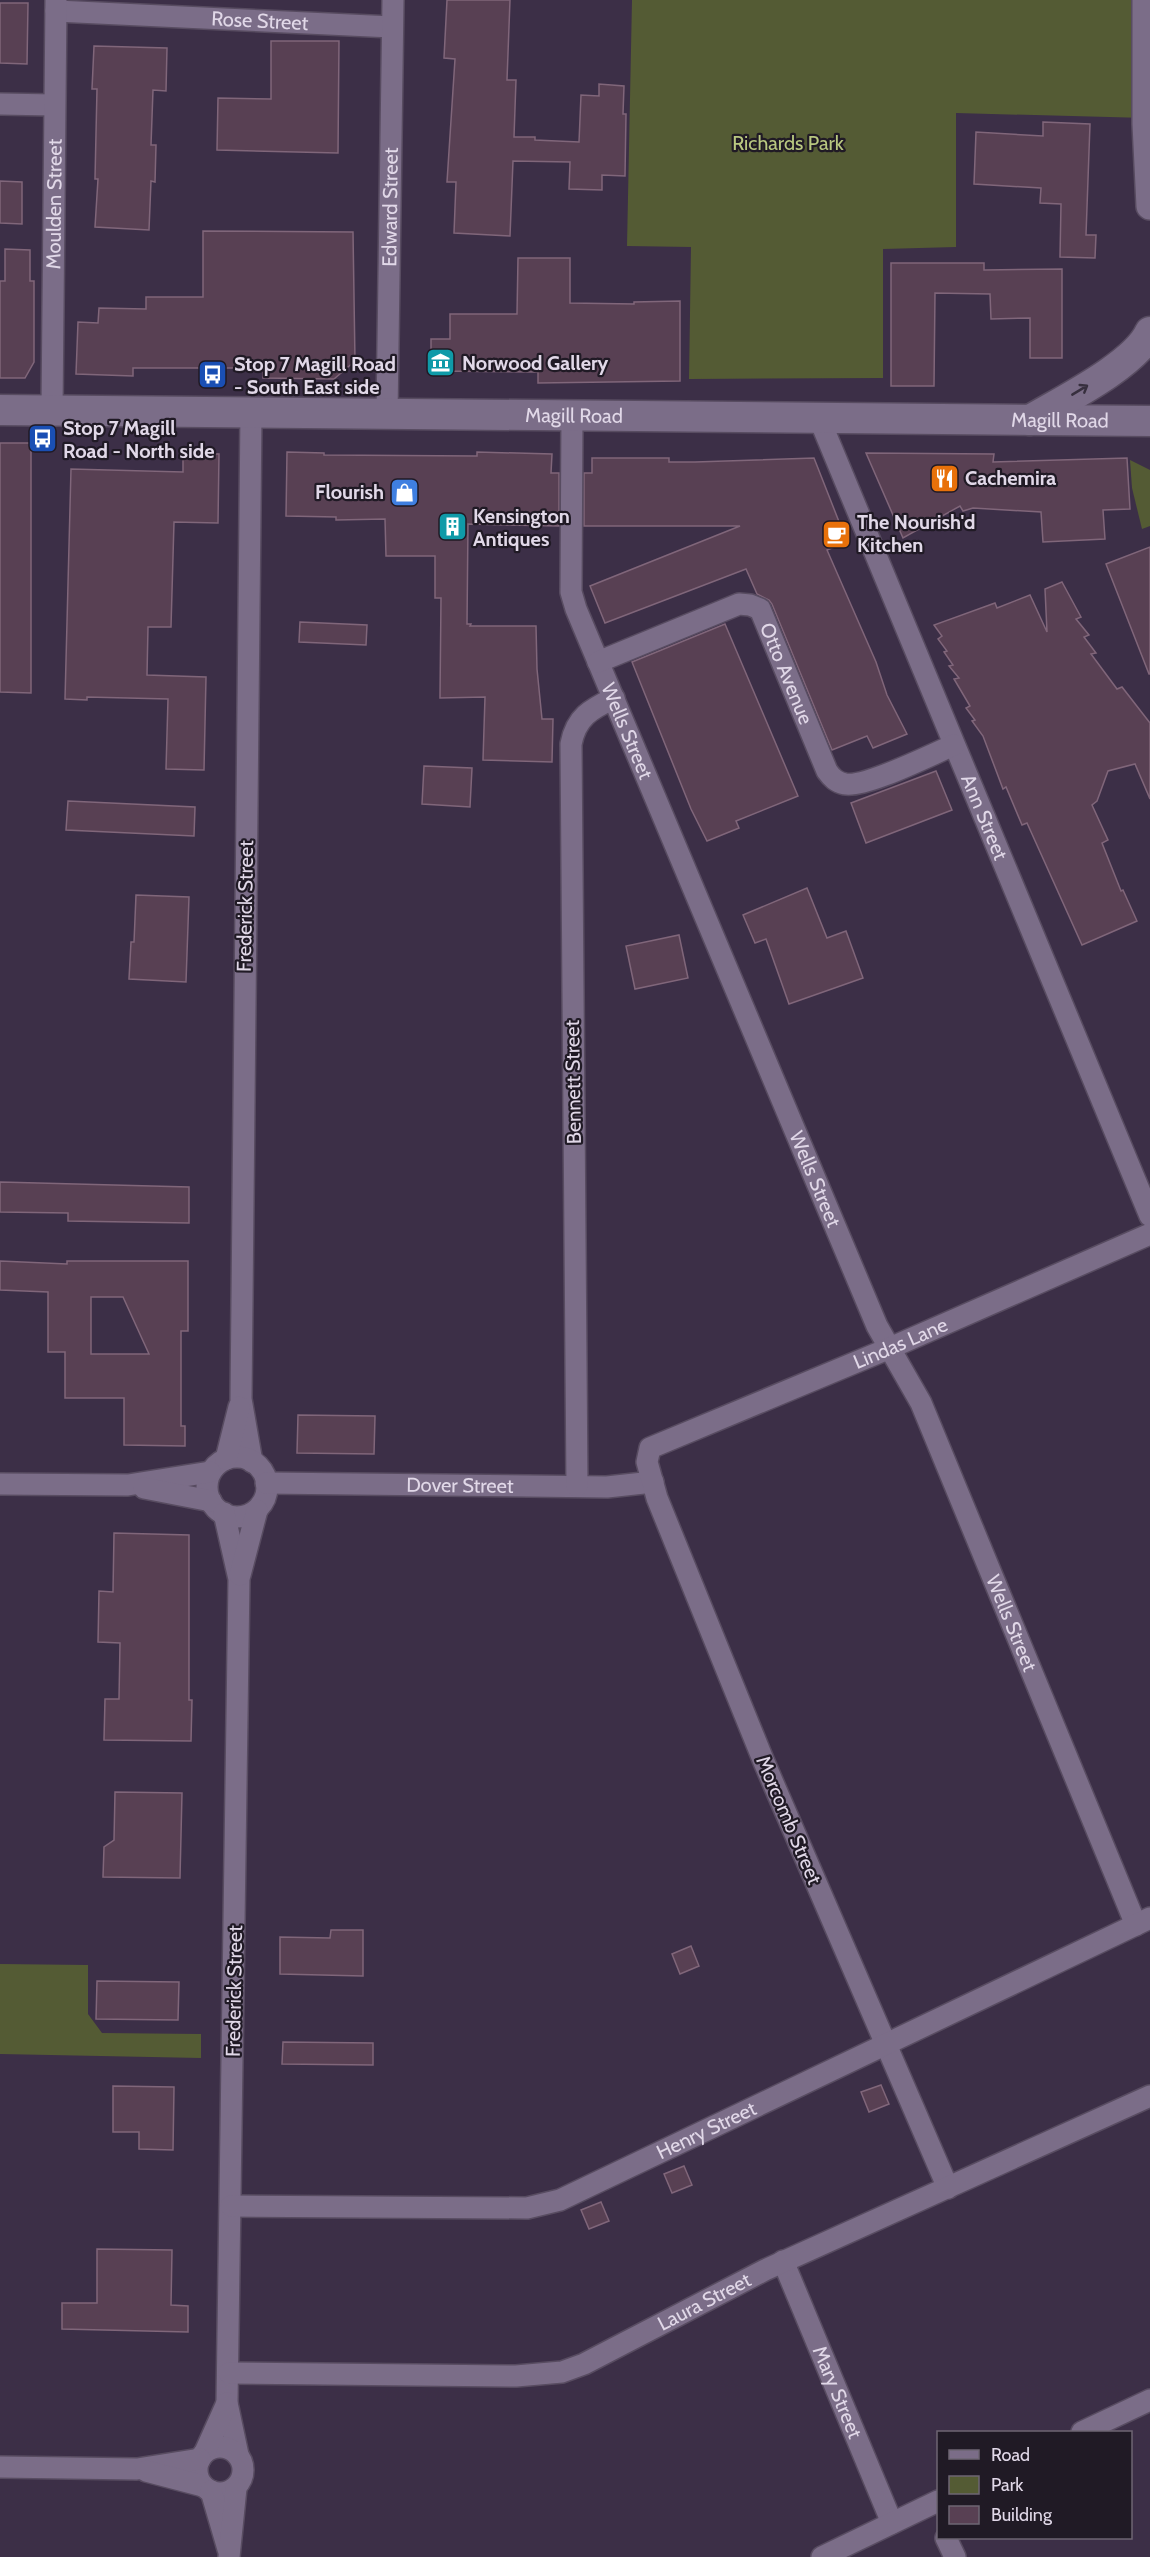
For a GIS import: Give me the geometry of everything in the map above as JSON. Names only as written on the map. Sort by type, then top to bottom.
[{"type":"main road","points":[[1030,420],[1106,374],[1139,350],[1150,332]]},
{"type":"main road","name":"Magill Road","points":[[0,410],[1150,421]]},
{"type":"street","name":"Edward Street","points":[[387,414],[393,0]]},
{"type":"street","points":[[1146,0],[1150,206]]},
{"type":"street","name":"Rose Street","points":[[56,6],[392,27]]},
{"type":"street","name":"Moulden Street","points":[[52,410],[56,6]]},
{"type":"street","points":[[0,104],[54,105]]},
{"type":"street","name":"Frederick Street","points":[[251,412],[241,1399],[252,1462]]},
{"type":"street","name":"Wells Street","points":[[572,416],[571,592],[576,609],[877,1326],[921,1403],[1143,1921]]},
{"type":"street","name":"Ann Street","points":[[819,418],[1150,1216]]},
{"type":"street","name":"Otto Avenue","points":[[598,662],[740,604],[750,605],[760,609],[827,771],[836,781],[848,785],[867,782],[954,745]]},
{"type":"street","name":"Bennett Street","points":[[577,1486],[571,744],[576,726],[582,717],[590,710],[614,698]]},
{"type":"street","name":"Lindas Lane","points":[[650,1448],[890,1348],[1150,1234]]},
{"type":"street","name":"Frederick Street","points":[[218,1466],[241,1399]]},
{"type":"street","name":"Morcomb Street","points":[[650,1448],[646,1454],[646,1462],[653,1482],[764,1762],[948,2188]]},
{"type":"street","points":[[0,1484],[128,1485],[218,1466],[239,1457],[259,1467],[266,1483],[266,1495],[257,1510],[246,1516],[235,1517],[218,1507],[128,1485]]},
{"type":"street","points":[[218,1466],[207,1485],[218,1507]]},
{"type":"street","name":"Dover Street","points":[[266,1483],[607,1487],[653,1482]]},
{"type":"street","name":"Frederick Street","points":[[218,1507],[240,1579]]},
{"type":"street","name":"Frederick Street","points":[[238,2455],[227,2403],[240,1579],[257,1510]]},
{"type":"street","name":"Henry Street","points":[[231,2206],[527,2208],[560,2200],[1143,1921]]},
{"type":"street","name":"Laura Street","points":[[229,2373],[516,2376],[562,2372],[584,2364],[783,2261],[1150,2096]]},
{"type":"street","name":"Mary Street","points":[[783,2261],[892,2523]]},
{"type":"street","points":[[1086,2431],[1150,2400]]},
{"type":"street","name":"Frederick Street","points":[[202,2456],[227,2403]]},
{"type":"street","points":[[0,2468],[137,2469],[202,2456],[222,2447],[238,2455],[244,2472],[236,2488],[235,2515],[229,2555]]},
{"type":"street","points":[[202,2456],[197,2469],[207,2488],[229,2555]]},
{"type":"street","points":[[137,2469],[219,2493],[236,2488]]},
{"type":"street","points":[[822,2557],[892,2523],[936,2509]]},
{"type":"street","points":[[946,2539],[954,2557]]},
{"type":"green space","name":"Richards Park","points":[[632,0],[1146,0],[1146,118],[956,113],[956,247],[883,249],[883,378],[689,379],[691,247],[627,246]]},
{"type":"green space","points":[[1130,460],[1150,470],[1150,526],[1142,529],[1132,488]]},
{"type":"green space","points":[[0,1964],[88,1965],[88,2014],[102,2033],[201,2034],[201,2058],[0,2054]]},
{"type":"building","points":[[447,0],[510,0],[507,80],[516,80],[514,137],[579,142],[581,95],[599,96],[599,84],[624,86],[625,176],[602,175],[602,190],[569,189],[570,162],[513,161],[510,236],[454,233],[456,182],[447,182],[455,59],[444,58]]},
{"type":"building","points":[[0,3],[28,3],[27,64],[0,63]]},
{"type":"building","points":[[271,41],[339,41],[338,153],[217,150],[218,98],[271,99]]},
{"type":"building","points":[[94,46],[167,48],[166,91],[153,90],[151,145],[156,145],[155,182],[151,181],[149,230],[95,227],[98,179],[95,179],[97,89],[92,89]]},
{"type":"building","points":[[1043,122],[1090,124],[1086,235],[1096,235],[1095,258],[1060,257],[1061,204],[1040,203],[1041,188],[974,184],[976,132],[1043,136]]},
{"type":"building","points":[[0,181],[22,182],[22,224],[0,223]]},
{"type":"building","points":[[203,231],[353,232],[355,361],[334,379],[263,378],[263,368],[133,368],[133,376],[76,374],[78,322],[98,323],[99,308],[146,309],[146,297],[203,297]]},
{"type":"building","points":[[5,249],[30,250],[30,281],[34,281],[34,362],[25,378],[0,378],[0,281],[5,281]]},
{"type":"building","points":[[518,258],[570,258],[570,303],[634,304],[634,302],[680,301],[680,381],[538,383],[538,372],[431,371],[431,339],[450,339],[450,314],[517,314]]},
{"type":"building","points":[[891,263],[984,263],[984,270],[1062,269],[1062,358],[1030,358],[1030,318],[991,319],[990,294],[935,293],[934,386],[891,386]]},
{"type":"building","points":[[0,443],[31,443],[31,693],[0,692]]},
{"type":"building","points":[[287,452],[324,453],[324,455],[477,456],[477,452],[552,454],[551,473],[559,473],[559,526],[468,524],[467,624],[471,624],[470,626],[536,626],[542,719],[553,719],[552,762],[483,760],[485,697],[440,698],[441,598],[435,598],[435,556],[386,556],[385,519],[336,520],[336,517],[286,516]]},
{"type":"building","points":[[183,453],[219,454],[218,523],[174,522],[171,627],[148,627],[147,675],[206,677],[204,770],[166,769],[168,699],[87,697],[87,700],[65,699],[71,469],[183,472]]},
{"type":"building","points":[[866,453],[994,454],[993,462],[1127,458],[1130,509],[1103,510],[1105,539],[1043,542],[1041,512],[973,508],[963,511],[960,506],[903,538]]},
{"type":"building","points":[[592,458],[669,458],[669,462],[695,462],[814,458],[847,542],[827,550],[876,662],[887,695],[907,734],[873,748],[867,736],[832,750],[772,604],[757,594],[746,569],[605,623],[590,586],[740,526],[584,526],[584,473],[592,473]]},
{"type":"building","points":[[1150,547],[1150,674],[1149,674],[1106,564]]},
{"type":"building","points":[[1062,582],[1081,617],[1076,619],[1089,635],[1084,637],[1096,653],[1091,654],[1117,689],[1122,687],[1150,723],[1150,799],[1135,764],[1108,771],[1097,801],[1092,805],[1108,840],[1102,843],[1121,891],[1123,890],[1137,921],[1082,945],[1027,823],[1022,825],[1006,787],[1003,789],[983,736],[966,708],[970,706],[954,679],[959,678],[949,666],[953,665],[938,639],[942,636],[934,625],[995,603],[997,608],[1030,595],[1047,632],[1045,589]]},
{"type":"building","points":[[300,622],[367,625],[366,645],[299,642]]},
{"type":"building","points":[[725,624],[798,796],[736,821],[739,828],[707,841],[691,809],[632,662]]},
{"type":"building","points":[[424,766],[472,768],[470,807],[422,804]]},
{"type":"building","points":[[936,771],[952,810],[866,843],[851,803]]},
{"type":"building","points":[[68,801],[195,807],[194,836],[66,830]]},
{"type":"building","points":[[807,888],[827,938],[846,931],[863,978],[789,1004],[766,939],[755,943],[743,915]]},
{"type":"building","points":[[136,895],[189,897],[186,982],[129,979],[131,942],[134,942]]},
{"type":"building","points":[[679,935],[688,978],[635,989],[626,946]]},
{"type":"building","points":[[0,1182],[189,1187],[189,1223],[68,1221],[68,1213],[0,1212]]},
{"type":"building","points":[[0,1261],[67,1264],[67,1261],[188,1261],[188,1331],[181,1331],[181,1426],[185,1426],[185,1446],[124,1445],[124,1398],[65,1398],[65,1352],[48,1352],[48,1292],[0,1290]],"holes":[[[91,1297],[123,1297],[149,1354],[91,1354]]]},
{"type":"building","points":[[298,1415],[375,1416],[374,1454],[297,1453]]},
{"type":"building","points":[[114,1533],[189,1535],[191,1741],[104,1740],[105,1699],[119,1699],[120,1643],[98,1642],[99,1591],[113,1592]]},
{"type":"building","points":[[115,1792],[182,1793],[180,1878],[103,1877],[104,1847],[114,1840]]},
{"type":"building","points":[[331,1930],[363,1930],[363,1976],[280,1974],[280,1937],[330,1938]]},
{"type":"building","points":[[691,1946],[699,1966],[680,1974],[672,1954]]},
{"type":"building","points":[[97,1981],[179,1982],[178,2020],[96,2019]]},
{"type":"building","points":[[283,2042],[373,2043],[373,2065],[282,2064]]},
{"type":"building","points":[[881,2085],[889,2104],[869,2112],[861,2092]]},
{"type":"building","points":[[113,2086],[174,2087],[173,2150],[139,2149],[139,2132],[113,2132]]},
{"type":"building","points":[[684,2166],[692,2185],[672,2193],[664,2174]]},
{"type":"building","points":[[601,2202],[609,2221],[589,2229],[581,2210]]},
{"type":"building","points":[[97,2249],[172,2250],[171,2305],[188,2306],[188,2332],[62,2329],[62,2303],[97,2303]]},
{"type":"place","name":"Norwood Gallery","points":[[441,363]]},
{"type":"place","name":"Stop 7 Magill Road - South East side","points":[[213,375]]},
{"type":"place","name":"Stop 7 Magill Road - North side","points":[[42,439]]},
{"type":"place","name":"Cachemira","points":[[944,478]]},
{"type":"place","name":"Flourish","points":[[405,492]]},
{"type":"place","name":"Kensington Antiques","points":[[452,527]]},
{"type":"place","name":"The Nourish'd Kitchen","points":[[836,534]]}]
